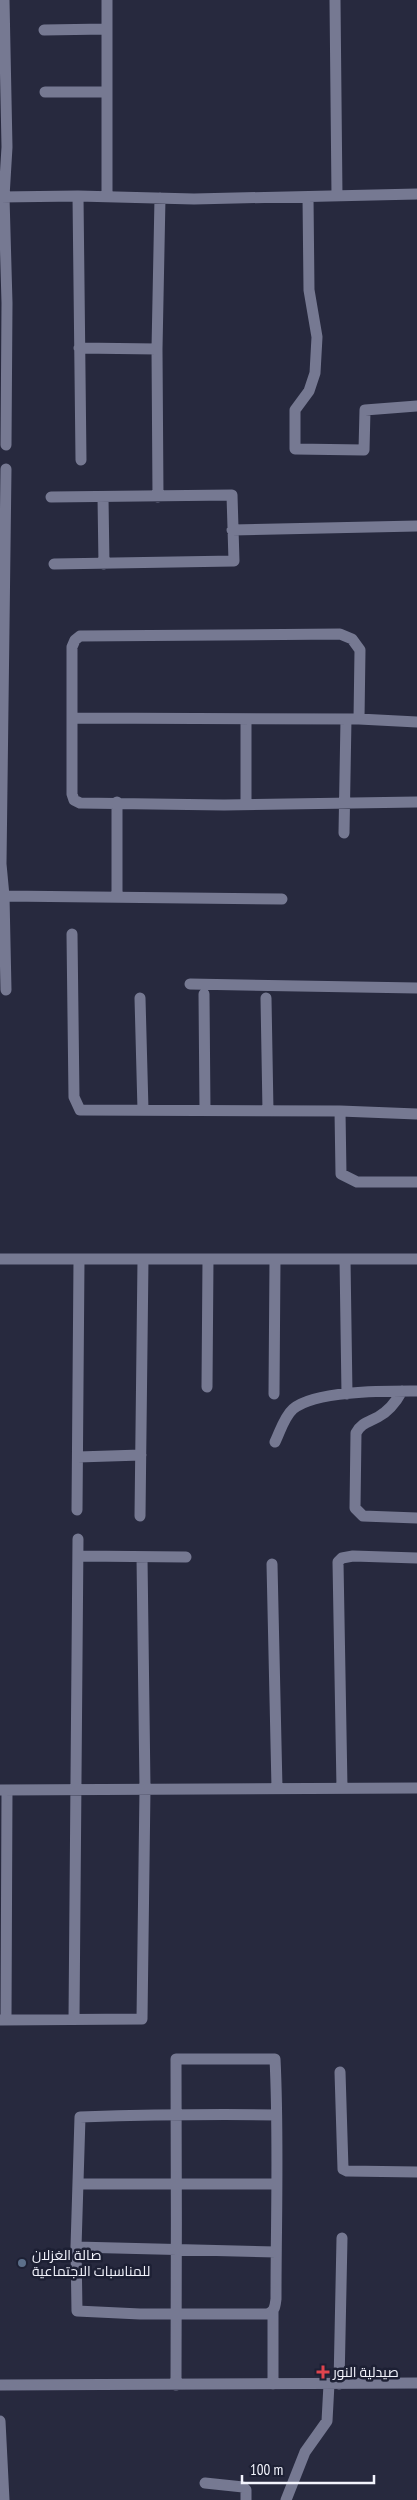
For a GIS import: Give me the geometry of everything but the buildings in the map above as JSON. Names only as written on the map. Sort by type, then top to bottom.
[{"type":"street","points":[[4,0],[7,147],[2,197],[7,303],[6,445]]},
{"type":"street","points":[[106,0],[107,196]]},
{"type":"street","points":[[335,0],[337,196]]},
{"type":"street","points":[[44,30],[106,29]]},
{"type":"street","points":[[45,92],[106,92]]},
{"type":"street","points":[[2,197],[107,196],[160,198],[417,194]]},
{"type":"street","points":[[78,196],[81,460]]},
{"type":"street","points":[[308,196],[309,290],[317,337],[315,373],[309,391],[295,410],[295,449],[364,450],[365,410],[417,406]]},
{"type":"street","points":[[158,497],[157,349],[160,198]]},
{"type":"street","points":[[79,348],[157,349]]},
{"type":"street","points":[[6,469],[2,562],[1,726],[1,864],[4,896],[2,914],[6,990]]},
{"type":"street","points":[[50,497],[232,495],[234,561],[54,564]]},
{"type":"street","points":[[104,497],[104,564]]},
{"type":"street","points":[[232,530],[417,526]]},
{"type":"street","points":[[359,719],[360,650],[352,639],[340,634],[80,636],[75,640],[72,647],[74,718],[72,794],[74,800],[80,803],[417,802]]},
{"type":"street","points":[[74,718],[359,719],[417,722]]},
{"type":"street","points":[[344,833],[346,719]]},
{"type":"street","points":[[246,720],[246,804]]},
{"type":"street","points":[[117,802],[117,897]]},
{"type":"street","points":[[4,896],[282,899]]},
{"type":"street","points":[[72,934],[76,1104],[80,1110],[340,1111],[417,1114]]},
{"type":"street","points":[[190,984],[417,988]]},
{"type":"street","points":[[204,994],[205,1110]]},
{"type":"street","points":[[140,998],[142,1110]]},
{"type":"street","points":[[266,998],[268,1111]]},
{"type":"street","points":[[340,1111],[341,1174],[357,1182],[417,1182]]},
{"type":"street","points":[[0,1259],[417,1259]]},
{"type":"street","points":[[140,1516],[143,1259]]},
{"type":"street","points":[[206,1387],[208,1259]]},
{"type":"street","points":[[274,1394],[275,1259]]},
{"type":"street","points":[[345,1259],[348,1394]]},
{"type":"street","points":[[77,1510],[78,1260]]},
{"type":"street","points":[[402,1391],[396,1404],[377,1418],[366,1422],[356,1433],[355,1508],[363,1516],[417,1518]]},
{"type":"street","points":[[275,1442],[292,1409],[313,1399],[348,1394],[417,1391]]},
{"type":"street","points":[[78,1457],[141,1455]]},
{"type":"street","points":[[74,2019],[78,1539]]},
{"type":"street","points":[[79,1556],[186,1558]]},
{"type":"street","points":[[342,1788],[338,1562],[342,1558],[353,1556],[417,1558]]},
{"type":"street","points":[[142,1557],[144,1788],[142,2019],[3,2019],[3,1790],[76,1788],[144,1788],[417,1788]]},
{"type":"street","points":[[272,1564],[277,1788]]},
{"type":"street","points":[[176,2385],[176,2059],[275,2060],[276,2299],[273,2312],[273,2384]]},
{"type":"street","points":[[340,2072],[343,2169],[347,2171],[417,2172]]},
{"type":"street","points":[[273,2312],[267,2314],[176,2314],[77,2311],[76,2247],[80,2117],[276,2115]]},
{"type":"street","points":[[78,2184],[276,2184]]},
{"type":"street","points":[[286,2500],[305,2452],[327,2421],[334,2384],[342,2238]]},
{"type":"street","points":[[76,2247],[276,2252]]},
{"type":"street","points":[[0,2385],[417,2383]]},
{"type":"street","points":[[0,2421],[4,2500]]},
{"type":"street","points":[[205,2483],[243,2487],[246,2490],[246,2500]]},
{"type":"place","name":"صالة الغزلان للمناسبات الاجتماعية","points":[[22,2263]]},
{"type":"place","name":"صيدلية النور","points":[[323,2372]]}]
